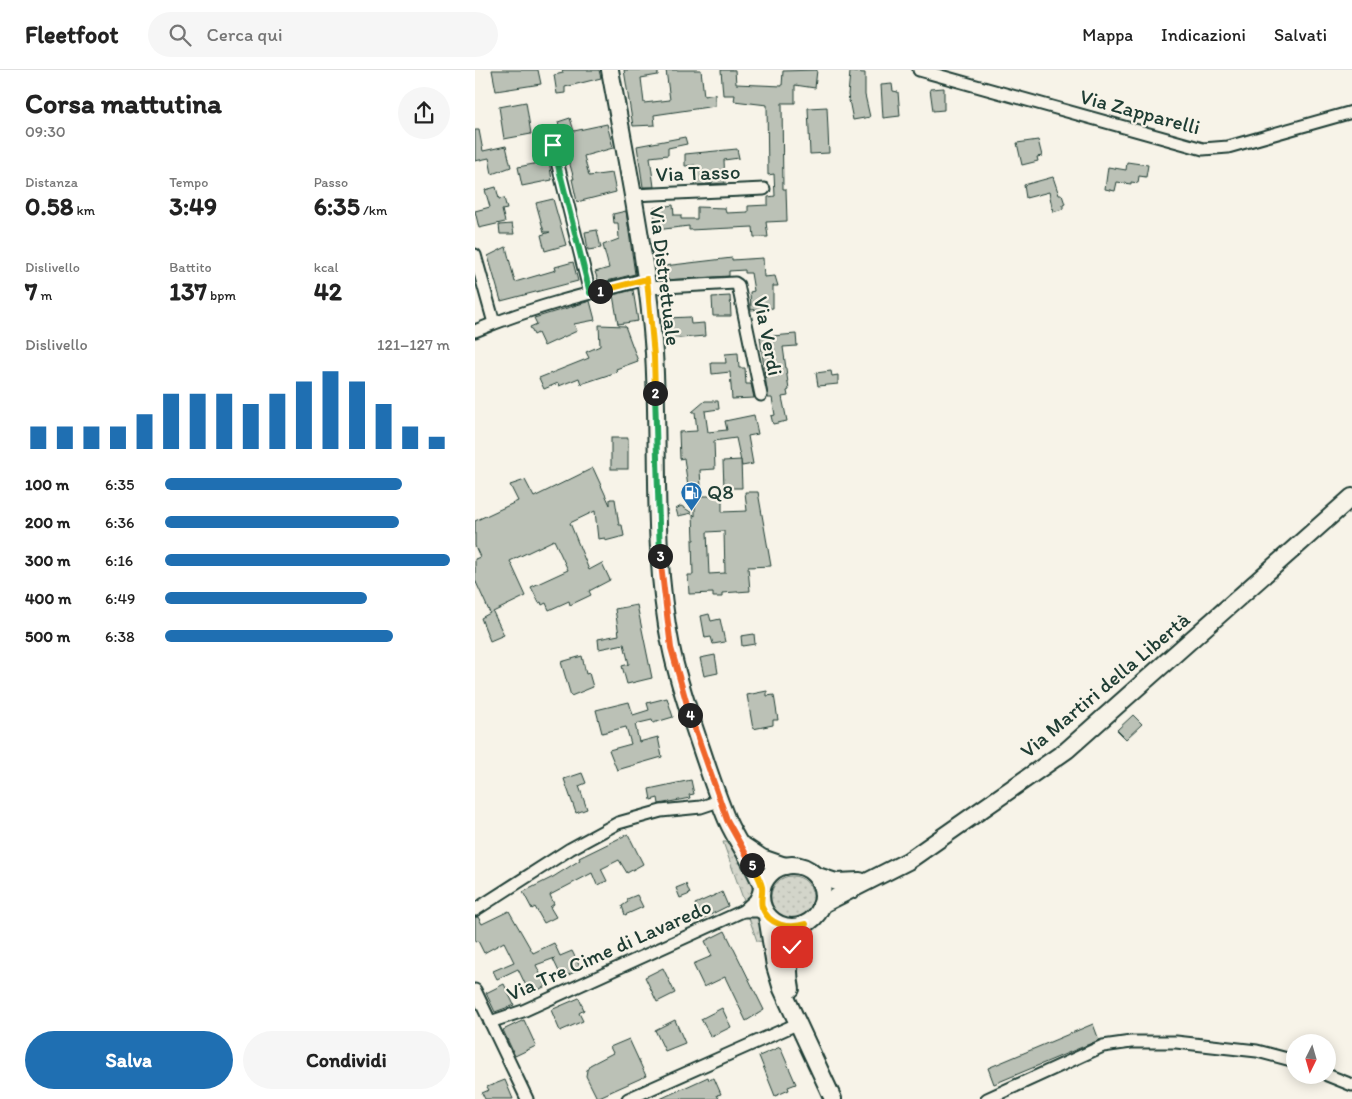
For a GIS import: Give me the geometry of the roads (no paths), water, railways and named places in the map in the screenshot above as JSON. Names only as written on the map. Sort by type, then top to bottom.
[{"type":"main road","name":"Via Distrettuale","points":[[610,70],[647,283],[654,356],[658,529],[666,618],[679,679],[719,801],[735,838],[753,865],[762,886],[762,906],[767,916],[775,966],[782,989],[833,1099]]},
{"type":"main road","name":"Via Martiri della Libertà","points":[[821,905],[907,861],[1067,750],[1352,498]]},
{"type":"main road","points":[[735,838],[762,858],[785,866],[801,866],[815,875],[836,882],[867,880]]},
{"type":"main road","points":[[762,886],[771,873],[785,866]]},
{"type":"main road","points":[[815,875],[821,884],[823,895],[821,905]]},
{"type":"main road","name":"Via Distrettuale","points":[[797,1019],[788,960],[793,943],[806,924],[818,912],[821,905]]},
{"type":"main road","points":[[767,916],[775,923],[785,926],[796,927],[806,924]]},
{"type":"street","name":"Via Zapparelli","points":[[919,70],[1203,149],[1228,147],[1352,112]]},
{"type":"street","points":[[553,145],[590,293]]},
{"type":"street","name":"Via Tasso","points":[[633,195],[764,189]]},
{"type":"street","points":[[475,255],[494,323]]},
{"type":"street","points":[[475,331],[494,323],[590,293],[647,283]]},
{"type":"street","name":"Via Verdi","points":[[647,283],[738,284],[761,396]]},
{"type":"street","points":[[475,910],[570,849],[618,824],[661,811],[701,807],[719,801]]},
{"type":"street","name":"Via Tre Cime di Lavaredo","points":[[491,1022],[523,1010],[743,911],[755,900],[762,886]]},
{"type":"street","name":"Via Tre Cime di Lavaredo","points":[[743,911],[758,911],[767,916]]},
{"type":"street","points":[[475,990],[527,1099]]},
{"type":"street","points":[[628,1099],[797,1019]]},
{"type":"street","points":[[987,1099],[1103,1046],[1131,1042],[1176,1042],[1257,1051],[1286,1059]]},
{"type":"street","points":[[1336,1078],[1352,1085]]},
{"type":"place","name":"Q8","points":[[691,511]]}]
